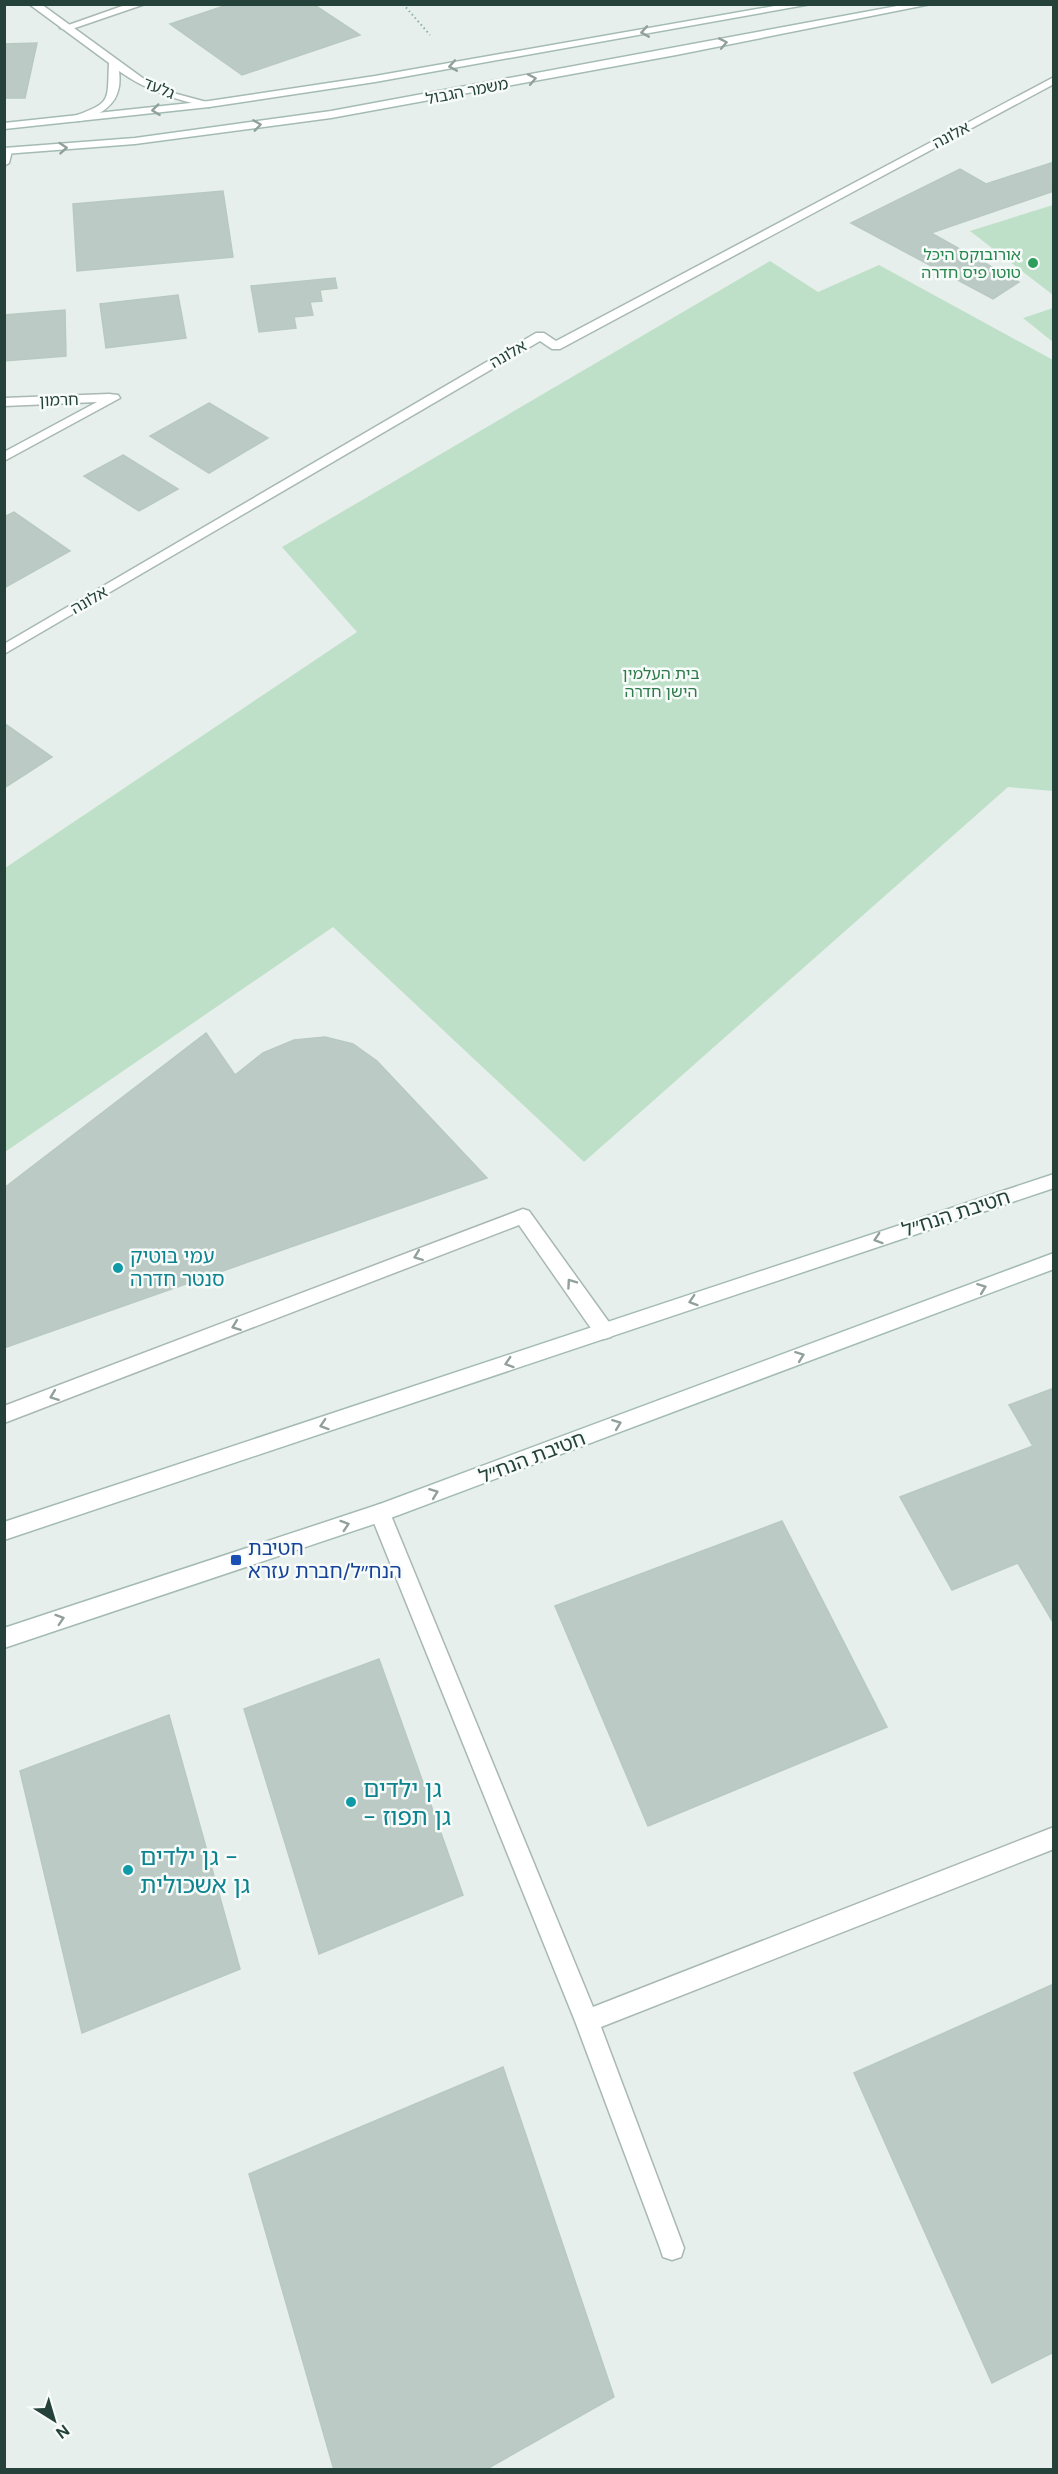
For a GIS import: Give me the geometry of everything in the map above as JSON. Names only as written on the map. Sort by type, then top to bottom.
[{"type":"street","name":"גלעד","points":[[34,4],[113,64],[140,81],[170,95],[209,104]]},
{"type":"street","points":[[65,28],[140,4]]},
{"type":"street","name":"משמר הגבול","points":[[4,126],[209,104],[375,80],[806,4]]},
{"type":"street","name":"משמר הגבול","points":[[6,151],[102,145],[218,131],[391,105],[926,4]]},
{"type":"street","name":"גלעד","points":[[76,119],[100,110],[112,98],[117,82],[113,64]]},
{"type":"street","name":"אלונה","points":[[4,650],[540,336],[556,346],[1053,80]]},
{"type":"street","points":[[4,164],[6,151]]},
{"type":"street","name":"חרמון","points":[[4,402],[114,398],[4,458]]},
{"type":"street","name":"חטיבת הנח״ל","points":[[4,1531],[1053,1181]]},
{"type":"street","points":[[4,1415],[524,1216],[604,1331]]},
{"type":"street","name":"חטיבת הנח״ל","points":[[4,1638],[380,1514],[1053,1261]]},
{"type":"street","points":[[380,1514],[587,2021],[672,2248]]},
{"type":"street","points":[[587,2021],[1053,1838]]},
{"type":"green space","name":"אורובוקס היכל טוטו פיס חדרה","points":[[1054,205],[1053,295],[970,231]]},
{"type":"green space","name":"בית העלמין הישן חדרה","points":[[770,261],[818,292],[879,265],[1053,360],[1053,791],[1008,787],[584,1162],[333,927],[5,1152],[5,868],[357,632],[282,547]]},
{"type":"green space","name":"אורובוקס היכל טוטו פיס חדרה","points":[[1054,308],[1053,342],[1023,318]]},
{"type":"building","points":[[230,4],[313,4],[360,35],[242,75],[170,24]]},
{"type":"building","points":[[37,43],[25,98],[4,98],[4,44]]},
{"type":"building","points":[[1054,162],[1054,191],[931,233],[1019,282],[993,299],[851,223],[960,169],[986,184]]},
{"type":"building","points":[[223,191],[233,257],[77,271],[73,204]]},
{"type":"building","points":[[335,278],[337,288],[320,290],[322,301],[310,302],[313,315],[294,317],[296,328],[259,332],[251,286]]},
{"type":"building","points":[[178,295],[186,338],[106,348],[100,304]]},
{"type":"building","points":[[65,310],[66,356],[4,361],[4,315]]},
{"type":"building","points":[[209,403],[268,438],[209,473],[150,436]]},
{"type":"building","points":[[123,455],[178,489],[139,511],[84,476]]},
{"type":"building","points":[[14,512],[70,551],[4,588],[4,517]]},
{"type":"building","points":[[4,723],[52,757],[4,788]]},
{"type":"building","name":"עמי בוטיק סנטר חדרה","points":[[206,1033],[235,1075],[263,1053],[294,1040],[325,1037],[353,1044],[377,1061],[487,1178],[4,1348],[4,1188]]},
{"type":"building","points":[[1054,1388],[1054,1624],[1018,1563],[952,1590],[900,1497],[1033,1446],[1009,1405]]},
{"type":"building","points":[[782,1521],[887,1727],[648,1826],[555,1606]]},
{"type":"building","name":"גן ילדים - גן תפוז","points":[[379,1659],[463,1895],[319,1954],[244,1709]]},
{"type":"building","name":"גן ילדים - גן אשכולית","points":[[169,1715],[240,1969],[82,2033],[20,1771]]},
{"type":"building","points":[[1054,1984],[1054,2352],[992,2383],[854,2073]]},
{"type":"building","points":[[503,2067],[614,2397],[485,2470],[334,2470],[249,2174]]},
{"type":"place","name":"אורובוקס היכל טוטו פיס חדרה","points":[[1033,263]]},
{"type":"place","name":"עמי בוטיק סנטר חדרה","points":[[118,1268]]},
{"type":"place","name":"חטיבת הנח״ל/חברת עזרא","points":[[236,1560]]},
{"type":"place","name":"גן ילדים - גן תפוז","points":[[351,1802]]},
{"type":"place","name":"גן ילדים - גן אשכולית","points":[[128,1870]]}]
